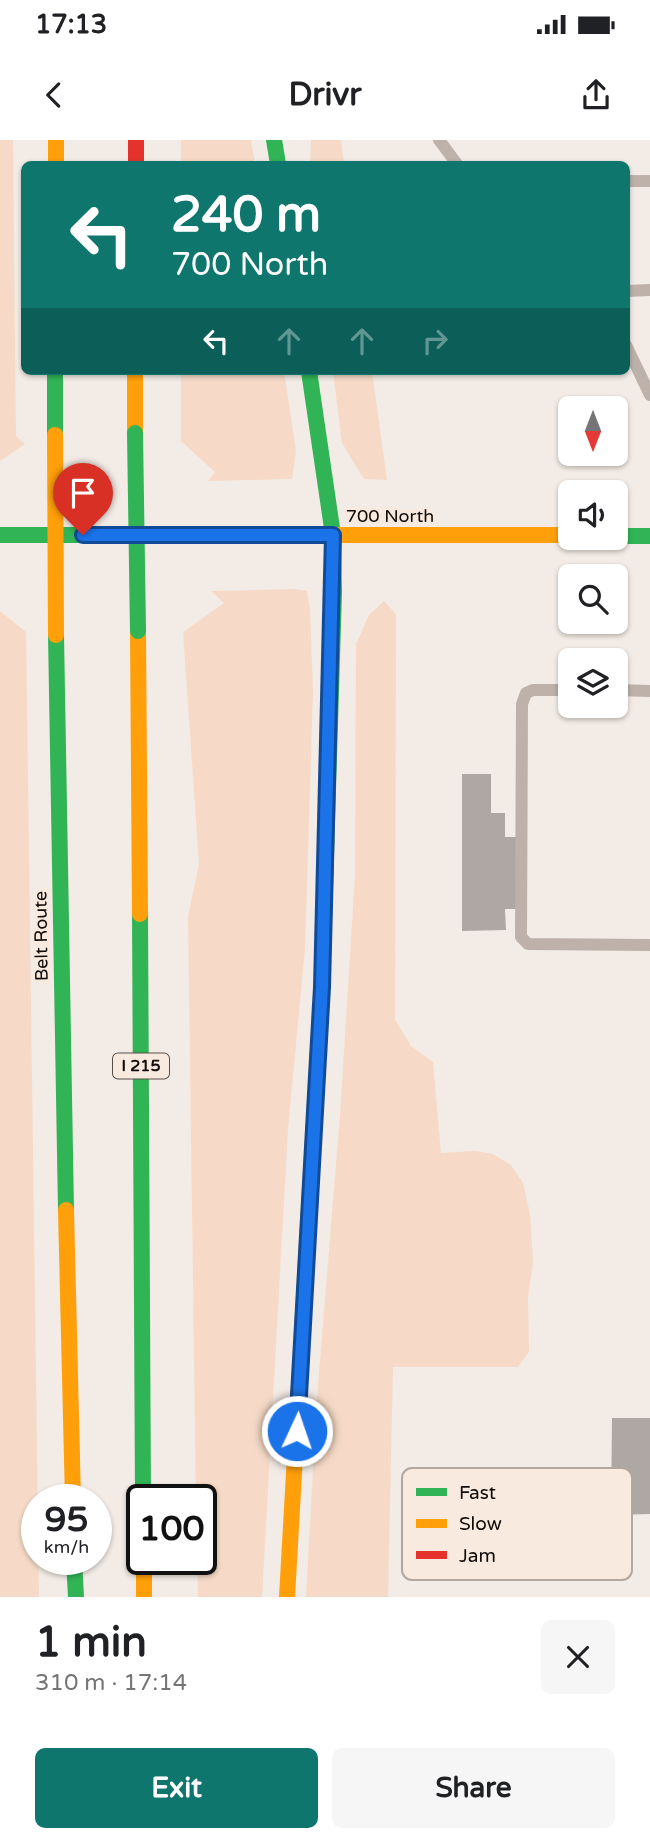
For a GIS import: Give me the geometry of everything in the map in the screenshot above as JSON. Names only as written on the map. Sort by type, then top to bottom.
[{"type":"main road","points":[[56,140],[56,161]]},
{"type":"main road","points":[[136,140],[136,161]]},
{"type":"main road","points":[[274,140],[278,161]]},
{"type":"main road","name":"Belt Route","points":[[55,375],[59,922],[73,1484]]},
{"type":"main road","name":"I 215","points":[[135,375],[144,1484]]},
{"type":"main road","points":[[287,1597],[322,987],[333,535],[310,375]]},
{"type":"main road","name":"700 North","points":[[0,535],[558,536]]},
{"type":"main road","points":[[628,536],[650,536]]},
{"type":"main road","points":[[75,1575],[76,1597]]},
{"type":"main road","points":[[144,1575],[144,1597]]},
{"type":"lane","points":[[439,140],[455,161]]},
{"type":"lane","points":[[630,181],[650,181]]},
{"type":"lane","points":[[630,291],[650,290]]},
{"type":"lane","points":[[630,353],[650,395]]},
{"type":"lane","points":[[558,690],[534,690],[526,693],[522,704],[521,937],[528,944],[650,945]]},
{"type":"lane","points":[[628,690],[650,691]]},
{"type":"shaded area","points":[[0,140],[13,140],[16,436],[25,444],[0,461]]},
{"type":"shaded area","points":[[181,140],[251,140],[254,161],[181,161]]},
{"type":"shaded area","points":[[311,140],[341,140],[344,161],[310,161]]},
{"type":"shaded area","points":[[181,375],[285,375],[296,451],[292,479],[208,481],[215,472],[181,441]]},
{"type":"shaded area","points":[[334,375],[373,375],[387,480],[364,479],[342,443]]},
{"type":"shaded area","points":[[211,591],[307,591],[310,609],[313,691],[305,949],[288,1129],[262,1597],[198,1597],[197,1575],[217,1575],[217,1484],[196,1484],[188,916],[199,864],[183,632],[224,603]]},
{"type":"shaded area","points":[[384,601],[396,614],[395,1019],[411,1046],[433,1062],[441,1153],[475,1151],[493,1154],[511,1165],[523,1183],[530,1214],[533,1262],[528,1298],[529,1352],[518,1367],[393,1367],[388,1597],[306,1597],[317,1398],[340,1115],[355,875],[356,644],[369,615]]},
{"type":"shaded area","points":[[0,611],[26,632],[37,1484],[21,1484],[21,1575],[39,1575],[39,1597],[0,1597]]},
{"type":"building","points":[[462,774],[491,774],[491,813],[505,813],[505,837],[518,837],[518,909],[505,909],[506,930],[462,931]]},
{"type":"building","points":[[612,1418],[650,1418],[650,1514],[632,1514],[632,1468],[611,1468]]},
{"type":"traffic: fast","points":[[274,140],[278,161]]},
{"type":"traffic: fast","points":[[55,375],[55,435]]},
{"type":"traffic: fast","points":[[310,375],[333,535],[334,592],[322,987],[313,1137]]},
{"type":"traffic: fast","points":[[135,433],[138,631]]},
{"type":"traffic: fast","points":[[0,535],[333,535]]},
{"type":"traffic: fast","points":[[628,536],[650,536]]},
{"type":"traffic: fast","points":[[56,635],[66,1210]]},
{"type":"traffic: fast","points":[[140,914],[143,1484]]},
{"type":"traffic: fast","points":[[75,1575],[76,1597]]},
{"type":"traffic: slow","points":[[56,140],[56,161]]},
{"type":"traffic: slow","points":[[135,375],[135,433]]},
{"type":"traffic: slow","points":[[55,435],[56,635]]},
{"type":"traffic: slow","points":[[333,535],[558,535]]},
{"type":"traffic: slow","points":[[138,631],[140,914]]},
{"type":"traffic: slow","points":[[287,1597],[313,1137]]},
{"type":"traffic: slow","points":[[66,1210],[73,1484]]},
{"type":"traffic: slow","points":[[144,1575],[144,1597]]},
{"type":"traffic: jam","points":[[136,140],[136,161]]},
{"type":"route","points":[[83,535],[333,535],[334,592],[322,987],[297,1431]]}]
